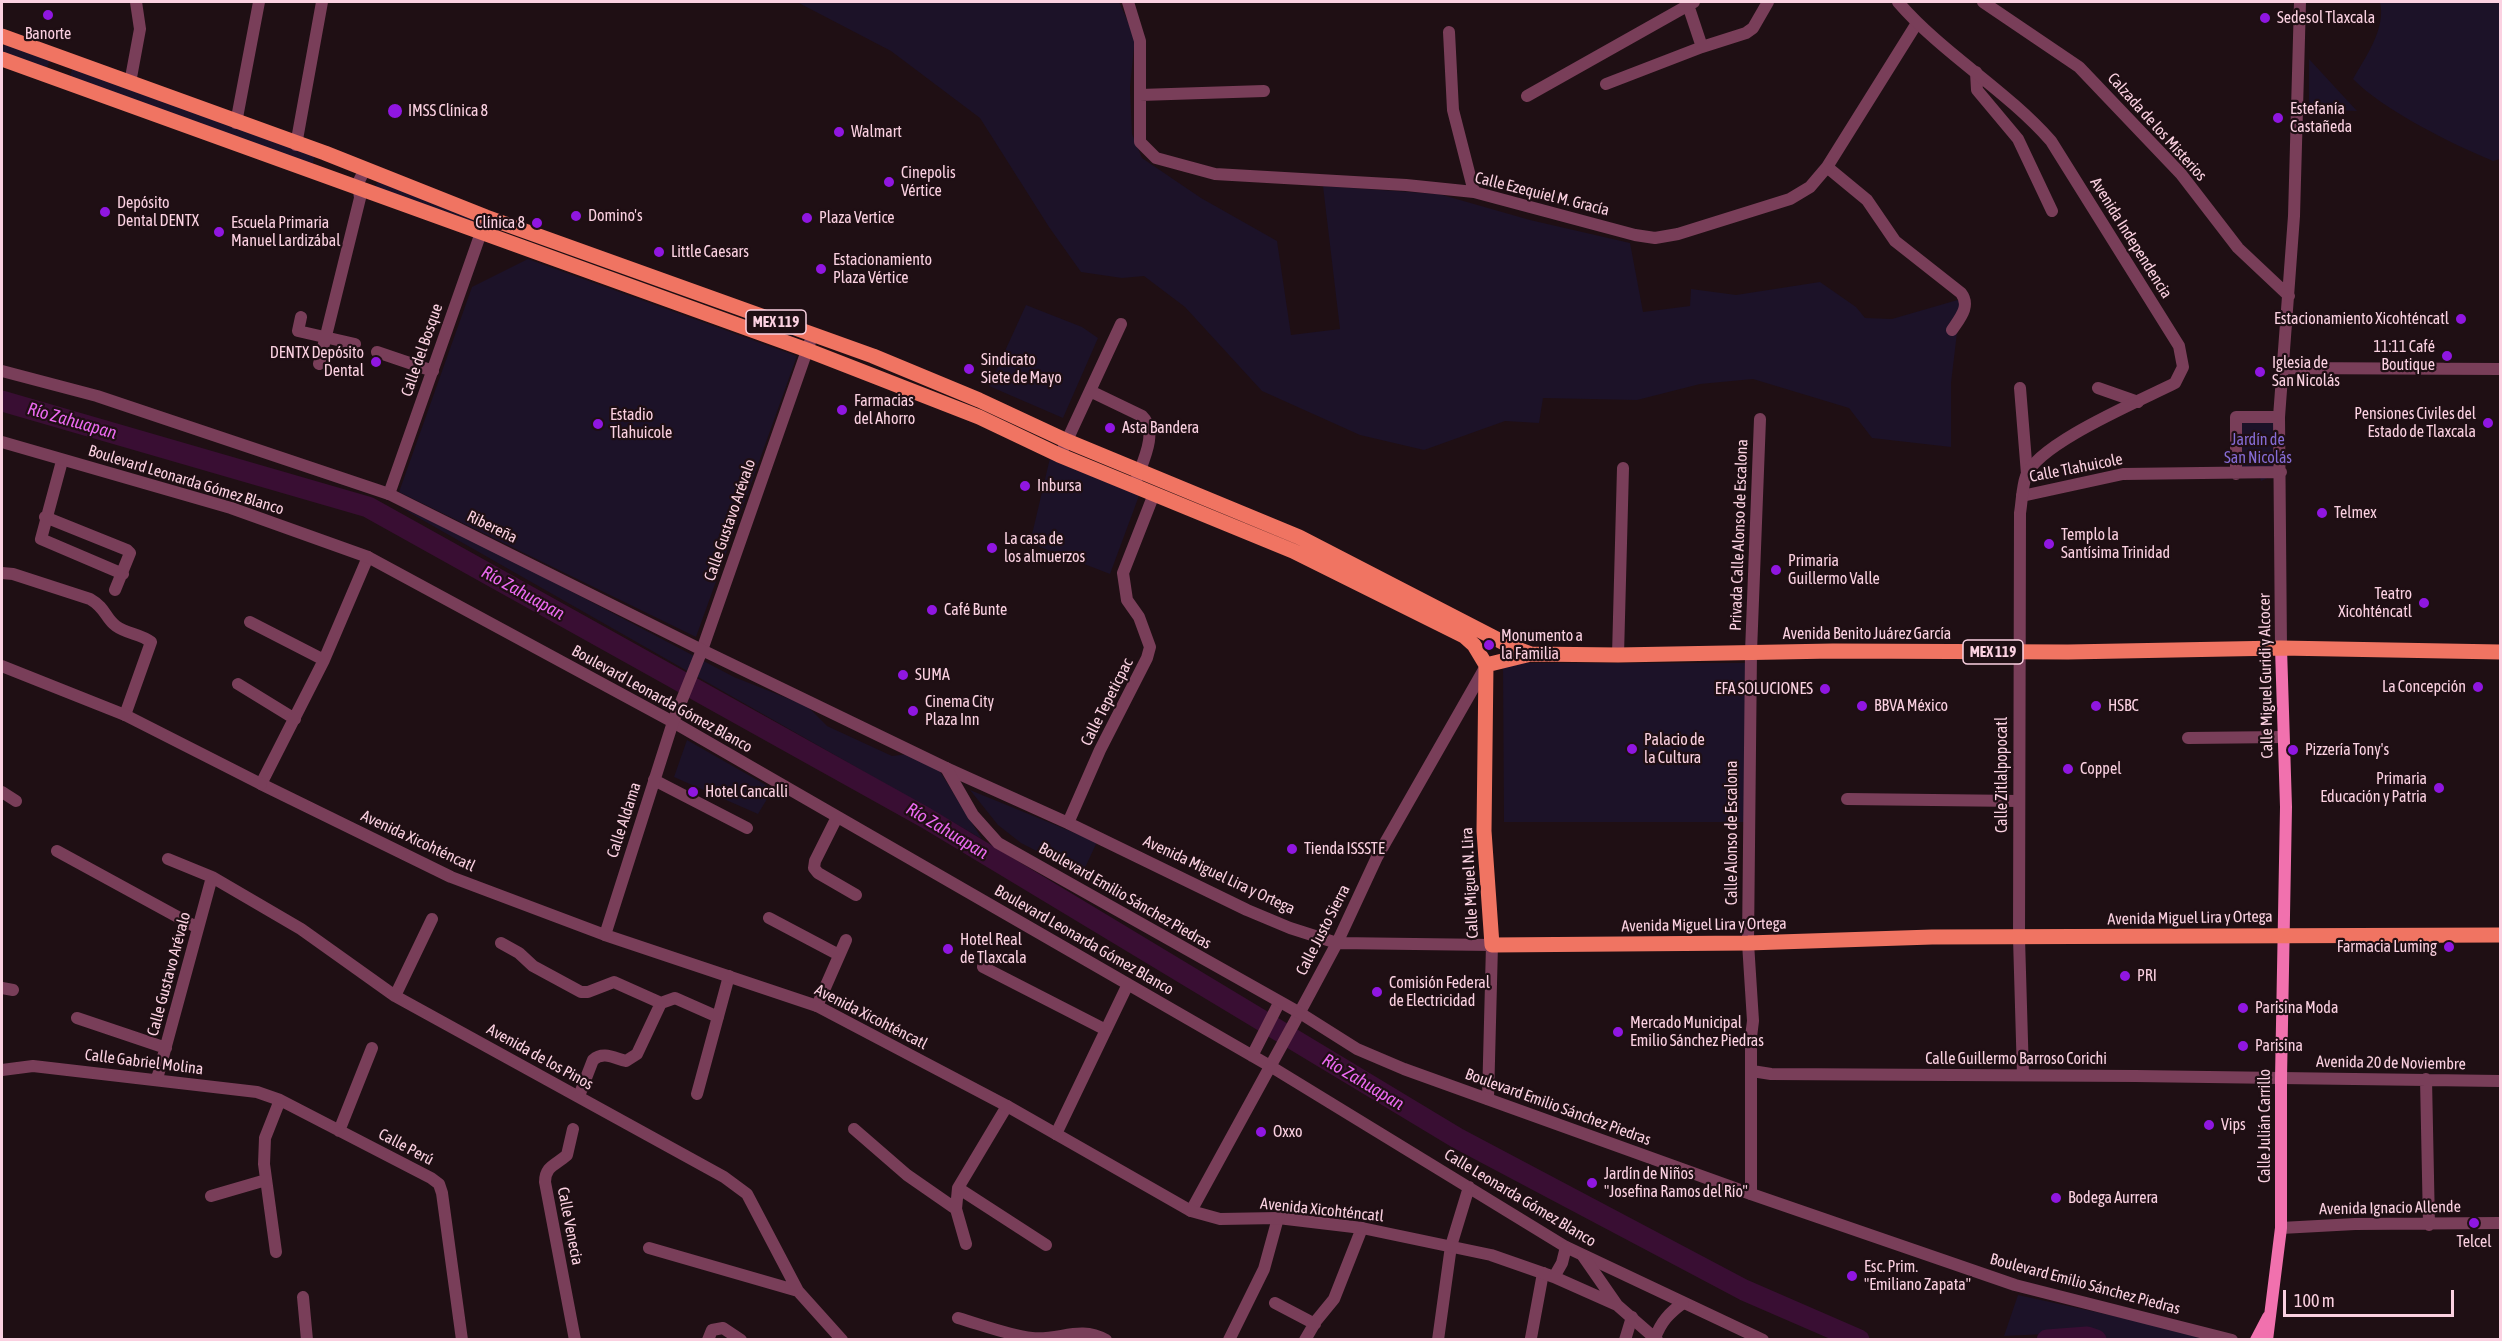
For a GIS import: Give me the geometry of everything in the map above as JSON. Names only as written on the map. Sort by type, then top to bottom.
[{"type":"main road","name":"MEX 119","points":[[2,36],[368,170],[484,224],[979,417],[1059,455],[1293,551],[1464,636],[1474,645],[1486,665]]},
{"type":"main road","name":"MEX 119","points":[[2,59],[361,192],[484,224],[873,356],[979,400],[1067,441],[1299,537],[1512,647],[1531,654]]},
{"type":"main road","points":[[1293,551],[1299,537]]},
{"type":"main road","name":"Avenida Benito Juárez García","points":[[1486,665],[1531,654],[2020,652],[2281,648],[2500,652]]},
{"type":"main road","name":"Calle Miguel Guridi y Alcocer","points":[[2281,648],[2286,807],[2284,935]]},
{"type":"main road","name":"Calle Miguel N. Lira","points":[[1486,665],[1485,831],[1492,945]]},
{"type":"main road","name":"Calle Julián Carrillo","points":[[2263,1336],[2281,1228],[2280,1078],[2284,935]]},
{"type":"main road","name":"Avenida Miguel Lira y Ortega","points":[[1492,945],[1748,943],[1932,937],[2500,935]]},
{"type":"street","points":[[130,83],[140,29],[136,2]]},
{"type":"street","points":[[236,123],[259,2]]},
{"type":"street","points":[[296,145],[322,2]]},
{"type":"street","name":"Calle Ezequiel M. Gracía","points":[[1128,2],[1140,41],[1140,142],[1156,158],[1215,174],[1406,185],[1474,192],[1635,235],[1656,238],[1678,234],[1790,199],[1810,187],[1827,167],[1917,23]]},
{"type":"street","points":[[1606,84],[1702,47],[1746,33],[1753,28],[1768,2]]},
{"type":"street","name":"Avenida Independencia","points":[[1898,2],[1917,23],[2030,117],[2051,141],[2179,346],[2183,367],[2175,383],[2065,439],[2038,459],[2027,474]]},
{"type":"street","name":"Calzada de los Misterios","points":[[1983,2],[2079,67],[2181,174],[2238,248],[2289,296]]},
{"type":"street","points":[[1527,96],[1691,3],[1702,47]]},
{"type":"street","name":"Calle Miguel Guridi y Alcocer","points":[[2281,648],[2279,417],[2289,296],[2299,3]]},
{"type":"street","points":[[1449,32],[1453,110],[1474,192]]},
{"type":"street","points":[[1976,72],[1977,90],[2018,139],[2052,211]]},
{"type":"street","points":[[1140,95],[1264,91]]},
{"type":"street","points":[[1827,167],[1867,200],[1895,241],[1961,293],[1966,306],[1952,330]]},
{"type":"street","points":[[319,364],[361,192],[372,181],[368,170]]},
{"type":"street","name":"Calle del Bosque","points":[[389,494],[484,224]]},
{"type":"street","points":[[302,317],[298,331],[355,344]]},
{"type":"street","points":[[1059,455],[1121,324]]},
{"type":"street","name":"Calle Gustavo Arévalo","points":[[674,719],[702,650],[812,335]]},
{"type":"street","points":[[376,352],[433,371]]},
{"type":"street","points":[[2282,368],[2500,369]]},
{"type":"street","name":"Ribereña","points":[[2,371],[97,396],[389,494],[702,650],[946,768]]},
{"type":"street","points":[[2020,388],[2027,474]]},
{"type":"street","points":[[2098,388],[2138,402]]},
{"type":"street","points":[[1090,391],[1142,416],[1147,421],[1151,430],[1134,486]]},
{"type":"street","points":[[2236,474],[2236,417],[2279,417]]},
{"type":"street","name":"Privada Calle Alonso de Escalona","points":[[1751,652],[1760,419]]},
{"type":"street","name":"Boulevard Leonarda Gómez Blanco","points":[[2,442],[231,508],[368,557],[674,719],[837,817],[1128,984],[1272,1061]]},
{"type":"street","points":[[62,461],[45,517],[41,539],[123,574]]},
{"type":"street","points":[[1618,655],[1623,468]]},
{"type":"street","name":"Calle Tlahuicole","points":[[2022,496],[2123,474],[2281,472]]},
{"type":"street","name":"Calle Zitlalpopocatl","points":[[2023,1075],[2019,938],[2019,801],[2022,496],[2027,474]]},
{"type":"street","name":"Calle Tepeticpac","points":[[1068,823],[1100,750],[1147,658],[1150,647],[1139,617],[1127,600],[1123,573],[1154,494]]},
{"type":"street","points":[[45,517],[130,553],[130,558],[115,591]]},
{"type":"street","points":[[261,784],[324,660],[368,557]]},
{"type":"street","points":[[2,573],[13,574],[90,598],[101,606],[112,624],[124,632],[151,642],[125,716]]},
{"type":"street","points":[[250,622],[324,660]]},
{"type":"street","name":"Calle Alonso de Escalona","points":[[1751,652],[1748,943],[1753,1021],[1751,1194]]},
{"type":"street","name":"Calle Justo Sierra","points":[[1191,1210],[1337,943],[1377,857],[1486,665]]},
{"type":"street","name":"Avenida Xicohténcatl","points":[[2,666],[125,716],[451,877],[605,935],[818,1006],[1007,1106],[1191,1210],[1220,1219],[1278,1218],[1362,1228],[1491,1256],[1548,1275],[1617,1305],[1656,1339]]},
{"type":"street","points":[[238,684],[295,719]]},
{"type":"street","name":"Calle Aldama","points":[[605,935],[674,719]]},
{"type":"street","points":[[2188,738],[2283,737]]},
{"type":"street","name":"Avenida Miguel Lira y Ortega","points":[[946,768],[1068,823],[1247,910],[1290,928],[1337,943],[1492,945]]},
{"type":"street","name":"Boulevard Emilio Sánchez Piedras","points":[[946,768],[973,815],[998,843],[1279,1003],[1297,1018],[1357,1049],[1404,1069],[1751,1194],[2015,1285],[2232,1340]]},
{"type":"street","points":[[654,780],[747,828]]},
{"type":"street","points":[[2,792],[16,801]]},
{"type":"street","points":[[1846,799],[2019,801]]},
{"type":"street","points":[[837,817],[815,861],[814,868],[818,873],[856,895]]},
{"type":"street","points":[[57,851],[198,928]]},
{"type":"street","name":"Avenida de los Pinos","points":[[168,859],[212,877],[301,929],[395,996],[724,1177],[747,1194],[798,1291],[842,1340]]},
{"type":"street","name":"Calle Gustavo Arévalo","points":[[157,1079],[212,877]]},
{"type":"street","points":[[769,918],[839,955]]},
{"type":"street","points":[[395,996],[432,919]]},
{"type":"street","points":[[818,1006],[846,940]]},
{"type":"street","points":[[501,943],[519,953],[533,966],[582,992],[614,982],[661,1003]]},
{"type":"street","name":"Calle Miguel N. Lira","points":[[1488,1099],[1492,945]]},
{"type":"street","points":[[983,967],[1107,1030]]},
{"type":"street","points":[[697,1094],[729,976]]},
{"type":"street","points":[[1056,1134],[1128,984]]},
{"type":"street","points":[[579,1096],[593,1060],[598,1056],[603,1055],[626,1061],[637,1054],[661,1003],[668,999],[675,998],[718,1017]]},
{"type":"street","points":[[1255,1051],[1279,1003]]},
{"type":"street","points":[[77,1018],[166,1048]]},
{"type":"street","points":[[339,1131],[372,1048]]},
{"type":"street","name":"Calle Leonarda Gómez Blanco","points":[[1272,1061],[1566,1247],[1763,1340]]},
{"type":"street","name":"Calle Gabriel Molina","points":[[2,1070],[33,1066],[157,1079],[257,1092],[280,1100]]},
{"type":"street","name":"Calle Guillermo Barroso Corichi","points":[[1752,1071],[1771,1074],[2280,1078]]},
{"type":"street","name":"Avenida 20 de Noviembre","points":[[2280,1078],[2500,1081]]},
{"type":"street","points":[[2426,1079],[2429,1225]]},
{"type":"street","points":[[276,1252],[264,1164],[265,1138],[280,1100]]},
{"type":"street","name":"Calle Perú","points":[[280,1100],[439,1184],[462,1340]]},
{"type":"street","points":[[966,1244],[956,1209],[958,1188],[1007,1106]]},
{"type":"street","name":"Calle Venecia","points":[[573,1129],[567,1155],[545,1173],[545,1182],[575,1340]]},
{"type":"street","points":[[854,1129],[907,1175],[956,1209]]},
{"type":"street","points":[[211,1196],[266,1180]]},
{"type":"street","points":[[1438,1340],[1451,1246],[1468,1187]]},
{"type":"street","points":[[958,1188],[1046,1245]]},
{"type":"street","points":[[1229,1340],[1264,1269],[1278,1218]]},
{"type":"street","name":"Avenida Ignacio Allende","points":[[2281,1228],[2355,1224],[2500,1223]]},
{"type":"street","points":[[1305,1340],[1334,1299],[1362,1228]]},
{"type":"street","points":[[1530,1338],[1548,1275],[1562,1263],[1566,1247]]},
{"type":"street","points":[[649,1248],[798,1291]]},
{"type":"street","points":[[1583,1256],[1617,1305]]},
{"type":"street","points":[[303,1298],[307,1340]]},
{"type":"street","points":[[1656,1339],[1659,1326],[1669,1313],[1683,1303]]},
{"type":"street","points":[[1275,1304],[1315,1324]]},
{"type":"street","points":[[1626,1340],[1632,1317]]},
{"type":"street","points":[[958,1318],[1032,1338],[1053,1338],[1083,1332],[1097,1334],[1106,1340]]},
{"type":"street","points":[[708,1340],[712,1330],[723,1328],[741,1340]]},
{"type":"green space","points":[[797,2],[1119,2],[1135,37],[1130,87],[1132,134],[1142,158],[1201,198],[1277,241],[1291,335],[1340,329],[1323,186],[1439,194],[1530,220],[1630,243],[1643,312],[1690,306],[1691,289],[1736,295],[1820,282],[1856,307],[1865,318],[1892,319],[1961,299],[1951,383],[1951,447],[1872,438],[1849,408],[1753,379],[1700,384],[1637,400],[1543,398],[1539,423],[1505,421],[1424,450],[1360,435],[1262,391],[1185,307],[1144,276],[1122,278],[1081,272],[1049,227],[980,118],[891,51]]},
{"type":"green space","points":[[2380,2],[2500,2],[2500,159],[2493,161],[2419,125],[2366,91],[2353,79],[2378,32]]},
{"type":"green space","points":[[4,44],[51,59],[46,69],[2,55]]},
{"type":"green space","points":[[2309,59],[2357,111],[2309,109]]},
{"type":"green space","points":[[74,64],[315,154],[312,167],[69,79]]},
{"type":"green space","points":[[378,179],[474,215],[471,224],[375,190]]},
{"type":"green space","name":"Estadio Tlahuicole","points":[[528,259],[797,356],[696,637],[399,492],[472,287]]},
{"type":"green space","points":[[1026,305],[1082,327],[1098,338],[1063,418],[989,386]]},
{"type":"green space","name":"Jardín de San Nicolás","points":[[2236,417],[2279,417],[2281,472],[2261,481],[2259,473],[2236,474]]},
{"type":"green space","points":[[1050,458],[1140,493],[1110,574],[1030,543]]},
{"type":"green space","points":[[398,506],[491,549],[734,677],[807,706],[827,726],[892,756],[909,754],[936,765],[982,839]]},
{"type":"green space","points":[[1503,663],[1745,663],[1746,822],[1504,822]]},
{"type":"green space","points":[[687,740],[773,789],[758,814],[674,777]]},
{"type":"green space","points":[[970,790],[1097,842],[1082,874],[1021,843],[998,825]]},
{"type":"green space","points":[[2018,1295],[2220,1339],[2109,1339],[2069,1333],[2004,1336]]},
{"type":"waterway","name":"Río Zahuapan","points":[[2,401],[368,507],[926,818],[1457,1138],[1744,1290],[1859,1340]]},
{"type":"waterway","name":"Río Zahuapan","points":[[2047,1340],[2087,1337],[2096,1340]]},
{"type":"place","name":"Banorte","points":[[48,15]]},
{"type":"place","name":"Sedesol Tlaxcala","points":[[2265,18]]},
{"type":"place","name":"IMSS Clínica 8","points":[[395,111]]},
{"type":"place","name":"Estefanía Castañeda","points":[[2278,118]]},
{"type":"place","name":"Walmart","points":[[839,132]]},
{"type":"place","name":"Cinepolis Vértice","points":[[889,182]]},
{"type":"place","name":"Depósito Dental DENTX","points":[[105,212]]},
{"type":"place","name":"Domino's","points":[[576,216]]},
{"type":"place","name":"Plaza Vertice","points":[[807,218]]},
{"type":"place","name":"Clínica 8","points":[[537,223]]},
{"type":"place","name":"Escuela Primaria Manuel Lardizábal","points":[[219,232]]},
{"type":"place","name":"Little Caesars","points":[[659,252]]},
{"type":"place","name":"Estacionamiento Plaza Vértice","points":[[821,269]]},
{"type":"place","name":"Estacionamiento Xicohténcatl","points":[[2461,319]]},
{"type":"place","name":"11:11 Café Boutique","points":[[2447,356]]},
{"type":"place","name":"DENTX Depósito Dental","points":[[376,362]]},
{"type":"place","name":"Sindicato Siete de Mayo","points":[[969,369]]},
{"type":"place","name":"Iglesia de San Nicolás","points":[[2260,372]]},
{"type":"place","name":"Farmacias del Ahorro","points":[[842,410]]},
{"type":"place","name":"Pensiones Civiles del Estado de Tlaxcala","points":[[2488,423]]},
{"type":"place","name":"Estadio Tlahuicole","points":[[598,424]]},
{"type":"place","name":"Asta Bandera","points":[[1110,428]]},
{"type":"place","name":"Inbursa","points":[[1025,486]]},
{"type":"place","name":"Telmex","points":[[2322,513]]},
{"type":"place","name":"Templo la Santísima Trinidad","points":[[2049,544]]},
{"type":"place","name":"La casa de los almuerzos","points":[[992,548]]},
{"type":"place","name":"Primaria Guillermo Valle","points":[[1776,570]]},
{"type":"place","name":"Teatro Xicohténcatl","points":[[2424,603]]},
{"type":"place","name":"Café Bunte","points":[[932,610]]},
{"type":"place","name":"Monumento a la Familia","points":[[1489,645]]},
{"type":"place","name":"SUMA","points":[[903,675]]},
{"type":"place","name":"La Concepción","points":[[2478,687]]},
{"type":"place","name":"EFA SOLUCIONES","points":[[1825,689]]},
{"type":"place","name":"BBVA México","points":[[1862,706]]},
{"type":"place","name":"HSBC","points":[[2096,706]]},
{"type":"place","name":"Cinema City Plaza Inn","points":[[913,711]]},
{"type":"place","name":"Palacio de la Cultura","points":[[1632,749]]},
{"type":"place","name":"Pizzería Tony's","points":[[2293,750]]},
{"type":"place","name":"Coppel","points":[[2068,769]]},
{"type":"place","name":"Primaria Educación y Patria","points":[[2439,788]]},
{"type":"place","name":"Hotel Cancalli","points":[[693,792]]},
{"type":"place","name":"Tienda ISSSTE","points":[[1292,849]]},
{"type":"place","name":"Farmacia Luming","points":[[2449,947]]},
{"type":"place","name":"Hotel Real de Tlaxcala","points":[[948,949]]},
{"type":"place","name":"PRI","points":[[2125,976]]},
{"type":"place","name":"Comisión Federal de Electricidad","points":[[1377,992]]},
{"type":"place","name":"Parisina Moda","points":[[2243,1008]]},
{"type":"place","name":"Mercado Municipal Emilio Sánchez Piedras","points":[[1618,1032]]},
{"type":"place","name":"Parisina","points":[[2243,1046]]},
{"type":"place","name":"Vips","points":[[2209,1125]]},
{"type":"place","name":"Oxxo","points":[[1261,1132]]},
{"type":"place","name":"Jardín de Niños \"Josefina Ramos del Río\"","points":[[1592,1183]]},
{"type":"place","name":"Bodega Aurrera","points":[[2056,1198]]},
{"type":"place","name":"Telcel","points":[[2474,1223]]},
{"type":"place","name":"Esc. Prim. \"Emiliano Zapata\"","points":[[1852,1276]]}]
